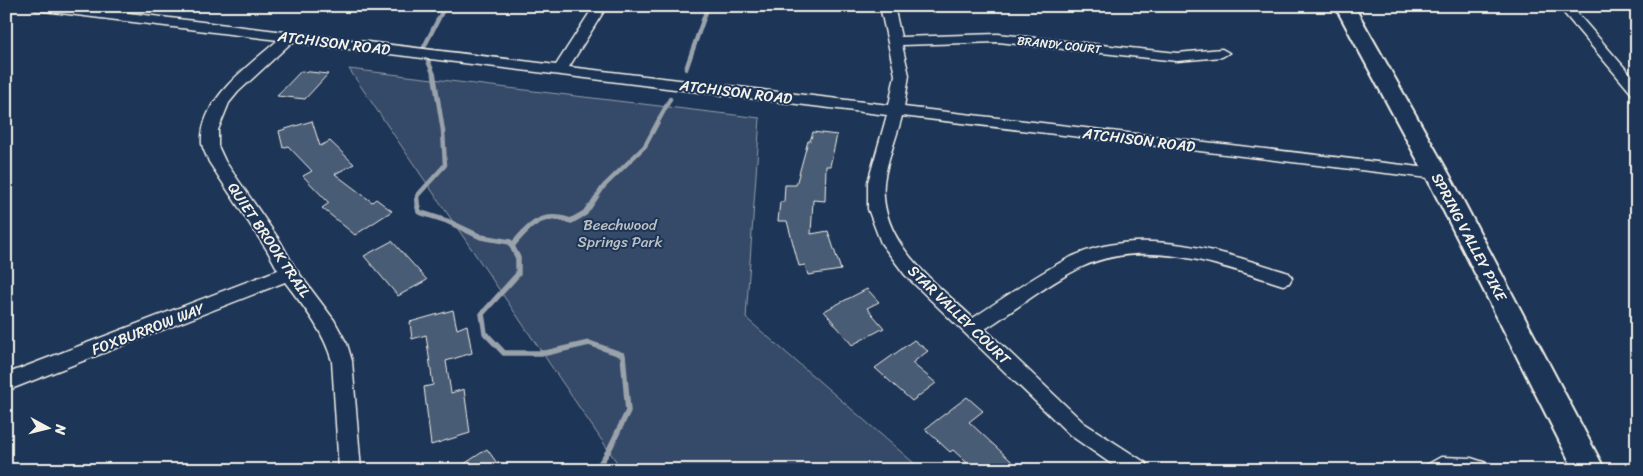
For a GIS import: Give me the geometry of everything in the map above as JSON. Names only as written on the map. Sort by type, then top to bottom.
[{"type":"street","name":"ATCHISON ROAD","points":[[36,6],[65,8],[896,111],[1437,174]]},
{"type":"street","points":[[560,70],[601,6]]},
{"type":"street","name":"STAR VALLEY COURT","points":[[887,6],[902,75],[896,111],[876,182],[876,209],[887,239],[911,270],[1077,429],[1138,470]]},
{"type":"street","name":"SPRING VALLEY PIKE","points":[[1344,6],[1437,174],[1590,470]]},
{"type":"street","points":[[1564,6],[1637,91]]},
{"type":"street","name":"QUIET BROOK TRAIL","points":[[288,37],[233,89],[223,101],[210,130],[210,146],[217,162],[274,246],[289,273],[327,325],[339,350],[342,361],[350,470]]},
{"type":"street","name":"BRANDY COURT","points":[[895,41],[998,38],[1177,57],[1222,53]]},
{"type":"street","points":[[972,328],[1076,263],[1108,252],[1146,248],[1185,250],[1283,278]]},
{"type":"street","name":"FOXBURROW WAY","points":[[6,384],[289,273]]},
{"type":"lane","points":[[1427,470],[1441,462],[1471,463],[1495,470]]},
{"type":"green space","name":"Beechwood Springs Park","points":[[349,69],[760,118],[746,318],[922,470],[622,470]]},
{"type":"building","points":[[301,71],[328,74],[305,99],[277,96]]},
{"type":"building","points":[[312,121],[320,146],[330,141],[354,164],[335,174],[372,202],[376,199],[392,211],[355,235],[322,208],[329,203],[303,176],[312,171],[288,146],[283,148],[279,131]]},
{"type":"building","points":[[813,132],[837,135],[830,166],[826,166],[825,201],[813,200],[811,234],[828,231],[841,270],[808,275],[805,265],[799,266],[787,221],[778,221],[780,202],[784,202],[785,185],[796,185],[808,141],[810,141]]},
{"type":"building","points":[[392,241],[427,280],[398,296],[364,256]]},
{"type":"building","points":[[867,289],[879,302],[867,308],[884,328],[852,345],[824,311]]},
{"type":"building","points":[[453,310],[457,329],[467,325],[472,353],[446,361],[451,393],[464,389],[470,433],[431,445],[424,387],[433,385],[426,335],[412,339],[410,322]]},
{"type":"building","points":[[914,340],[928,351],[912,363],[936,383],[912,401],[875,368]]},
{"type":"building","points":[[967,397],[983,411],[969,422],[1021,470],[975,470],[953,450],[950,452],[925,429]]},
{"type":"building","points":[[487,449],[502,470],[455,470]]},
{"type":"waterway","points":[[418,208],[417,196],[445,165],[443,131],[434,75],[423,49],[445,6]]},
{"type":"waterway","points":[[686,69],[708,6]]},
{"type":"waterway","points":[[589,208],[604,186],[645,146],[670,99]]},
{"type":"waterway","points":[[418,207],[419,212],[447,221],[481,237],[510,242],[512,246]]},
{"type":"waterway","points":[[512,246],[530,226],[537,222],[552,218],[571,221],[585,213],[589,207]]},
{"type":"waterway","points":[[512,246],[518,258],[518,274],[482,314],[485,333],[504,353],[546,353],[589,343],[623,355],[628,411],[609,450],[596,470]]}]
